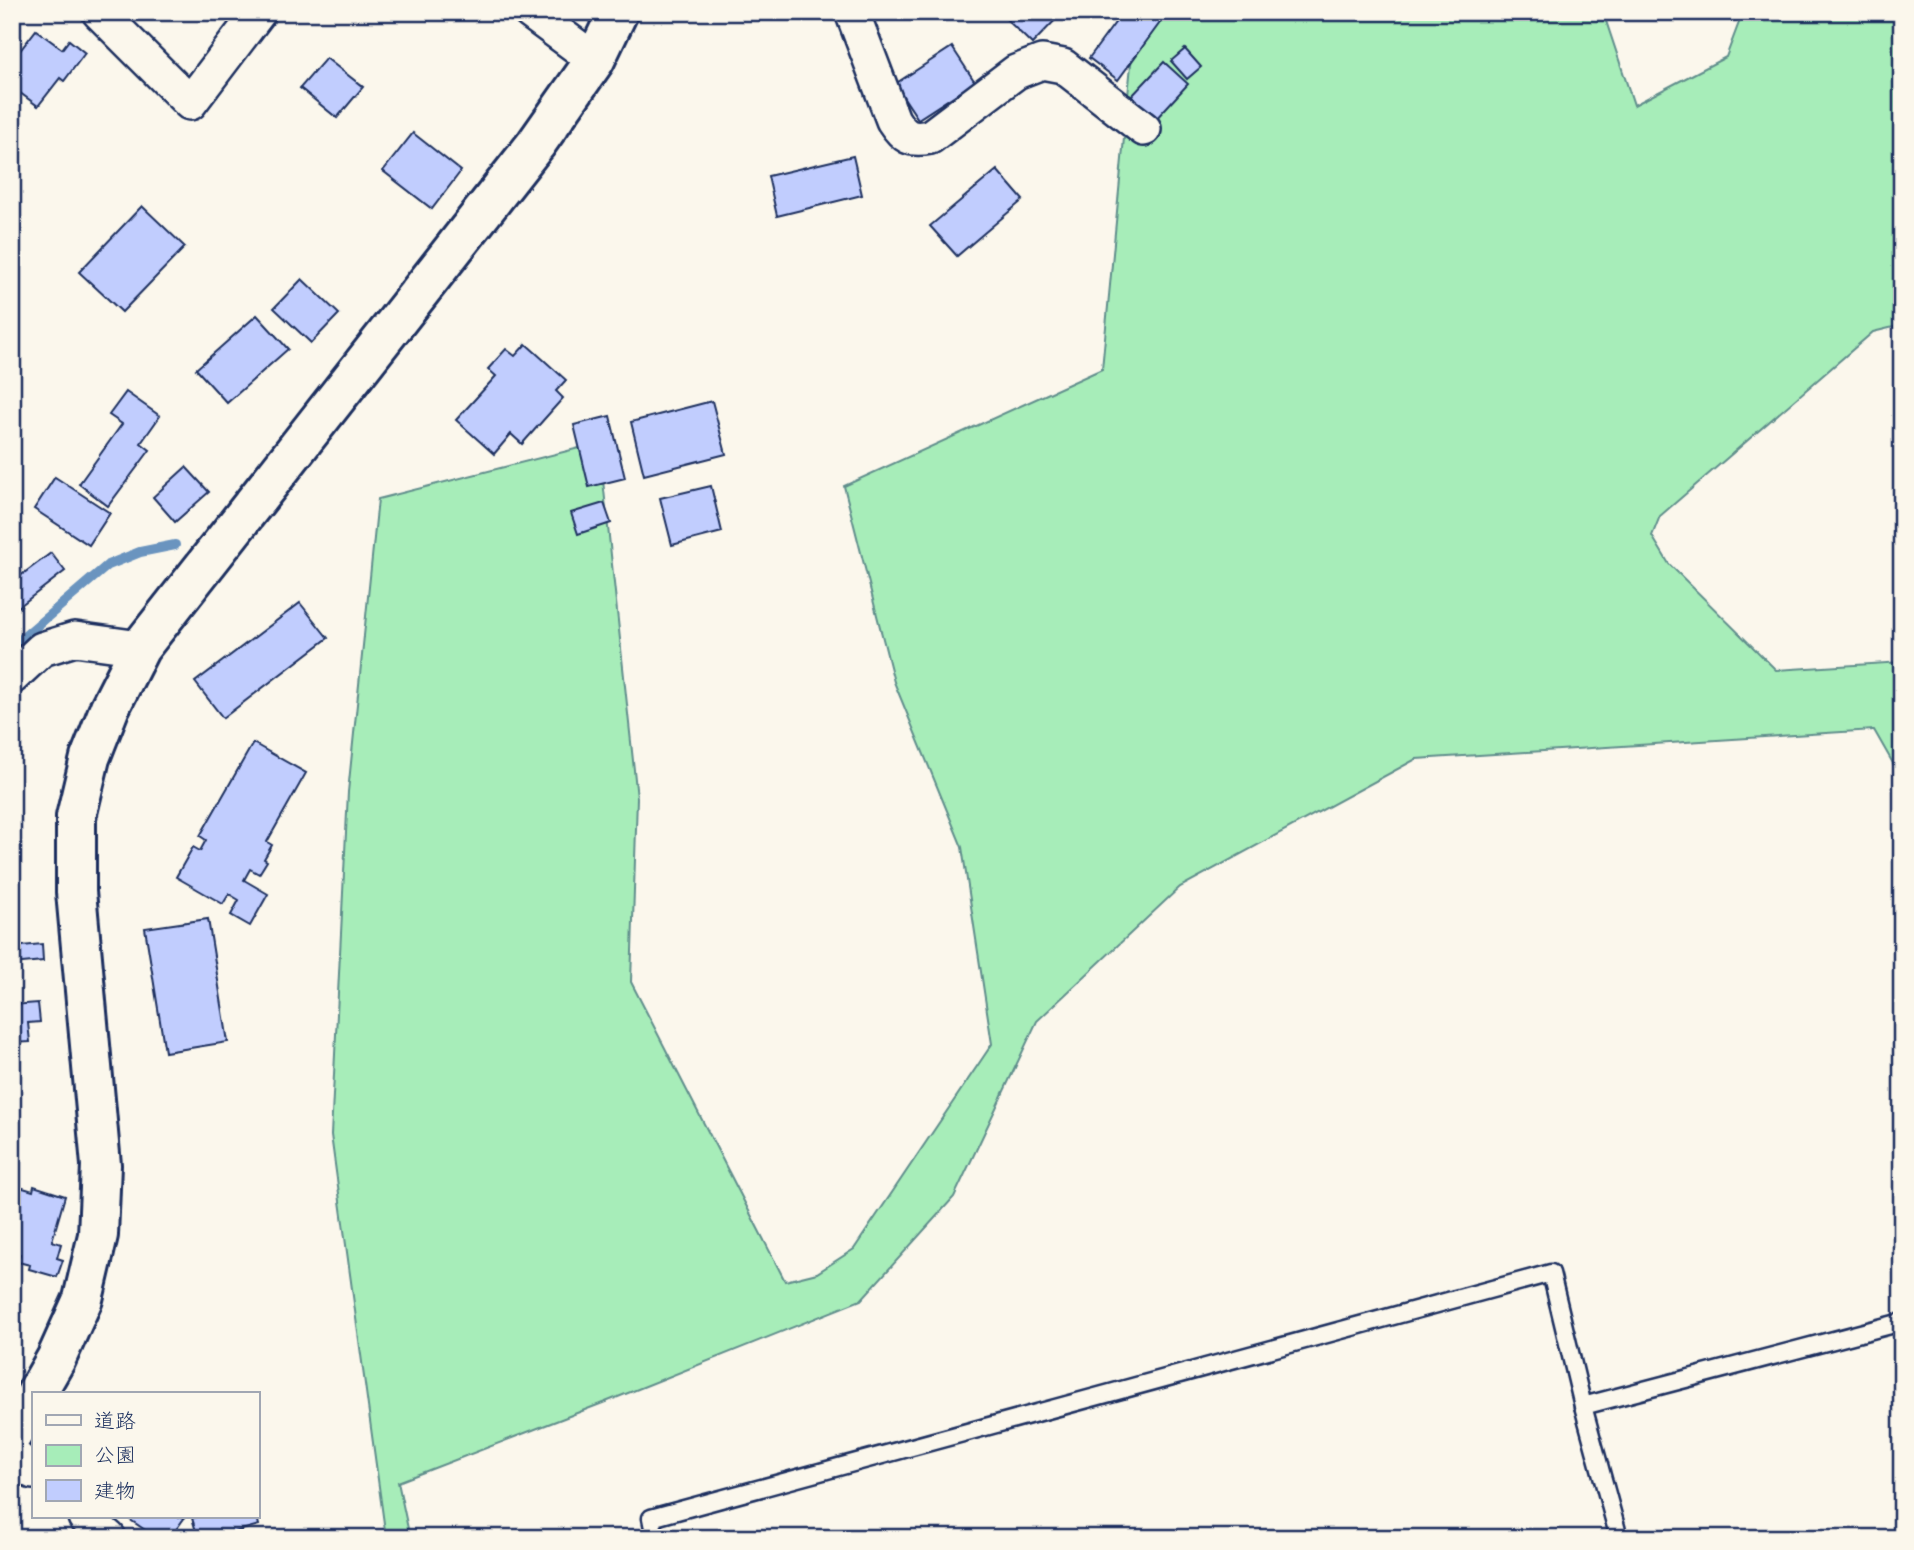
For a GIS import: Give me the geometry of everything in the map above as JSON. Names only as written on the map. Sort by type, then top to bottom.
[{"type":"street","points":[[99,12],[190,103],[259,12]]},
{"type":"street","points":[[530,12],[595,60]]},
{"type":"street","points":[[37,1392],[56,1359],[83,1299],[97,1235],[101,1165],[76,892],[76,817],[90,758],[110,707],[140,648],[536,144],[595,60],[618,12]]},
{"type":"street","points":[[852,12],[893,120],[902,134],[916,140],[930,137],[1017,72],[1042,62],[1063,66],[1144,129]]},
{"type":"street","points":[[12,677],[42,649],[75,639],[140,648]]},
{"type":"street","points":[[12,1435],[32,1401]]},
{"type":"street","points":[[12,1454],[32,1471]]},
{"type":"street","points":[[86,1518],[109,1538]]},
{"type":"lane","points":[[655,1538],[651,1518],[1550,1273],[1619,1538]]},
{"type":"lane","points":[[1583,1406],[1902,1322]]},
{"type":"green space","points":[[1136,12],[1603,12],[1634,105],[1726,57],[1743,12],[1902,12],[1902,325],[1873,332],[1660,516],[1652,536],[1669,564],[1776,670],[1902,662],[1902,779],[1874,730],[1416,759],[1180,887],[1037,1021],[954,1197],[861,1300],[398,1482],[410,1538],[386,1538],[331,1135],[348,792],[378,499],[599,443],[637,798],[631,982],[785,1281],[817,1273],[854,1249],[992,1044],[962,847],[894,682],[844,486],[1102,369]]},
{"type":"building","points":[[1007,12],[1063,12],[1032,44],[1003,16]]},
{"type":"building","points":[[1123,12],[1151,12],[1162,20],[1118,80],[1089,58]]},
{"type":"building","points":[[36,30],[62,49],[69,40],[85,53],[64,81],[60,78],[38,106],[12,87],[12,61]]},
{"type":"building","points":[[952,47],[975,82],[918,119],[895,84]]},
{"type":"building","points":[[1185,49],[1201,67],[1187,79],[1171,61]]},
{"type":"building","points":[[326,58],[363,87],[337,118],[300,88]]},
{"type":"building","points":[[1164,62],[1188,84],[1154,121],[1130,98]]},
{"type":"building","points":[[413,133],[461,171],[432,209],[383,171]]},
{"type":"building","points":[[853,156],[862,195],[777,216],[768,176]]},
{"type":"building","points":[[997,170],[1023,200],[957,256],[930,226]]},
{"type":"building","points":[[142,206],[185,247],[122,312],[79,272]]},
{"type":"building","points":[[302,279],[339,314],[311,343],[274,308]]},
{"type":"building","points":[[257,315],[288,349],[227,403],[196,369]]},
{"type":"building","points":[[526,344],[566,380],[556,391],[563,398],[522,444],[511,434],[494,454],[456,420],[496,376],[488,369],[506,349],[515,356]]},
{"type":"building","points":[[126,392],[160,416],[141,443],[150,450],[108,506],[79,484],[122,424],[109,415]]},
{"type":"building","points":[[712,401],[726,454],[644,475],[631,422]]},
{"type":"building","points":[[610,416],[625,478],[589,487],[574,425]]},
{"type":"building","points":[[186,467],[209,492],[175,522],[153,497]]},
{"type":"building","points":[[55,477],[110,513],[89,545],[34,509]]},
{"type":"building","points":[[711,486],[722,532],[672,545],[660,498]]},
{"type":"building","points":[[604,503],[611,523],[578,534],[571,513]]},
{"type":"building","points":[[51,553],[65,571],[12,612],[12,582]]},
{"type":"building","points":[[300,603],[328,638],[223,718],[195,682]]},
{"type":"building","points":[[253,743],[306,773],[267,842],[272,845],[264,859],[267,861],[259,874],[250,869],[244,880],[268,894],[250,926],[231,915],[239,900],[229,894],[223,904],[176,877],[193,847],[200,851],[206,840],[200,836]]},
{"type":"building","points":[[208,919],[228,1042],[165,1052],[145,928]]},
{"type":"building","points":[[42,944],[43,961],[12,964],[12,947]]},
{"type":"building","points":[[38,1003],[40,1022],[28,1023],[30,1042],[12,1043],[12,1005]]},
{"type":"building","points":[[12,1180],[13,1185],[33,1191],[34,1186],[65,1196],[52,1241],[61,1244],[57,1258],[63,1260],[57,1277],[29,1269],[30,1265],[18,1262],[20,1254],[12,1251]]},
{"type":"building","points":[[127,1518],[184,1518],[170,1538],[157,1538]]},
{"type":"building","points":[[192,1518],[257,1518],[259,1525],[214,1538],[198,1538]]},
{"type":"waterway","points":[[12,647],[108,565],[140,552],[175,545]]}]
